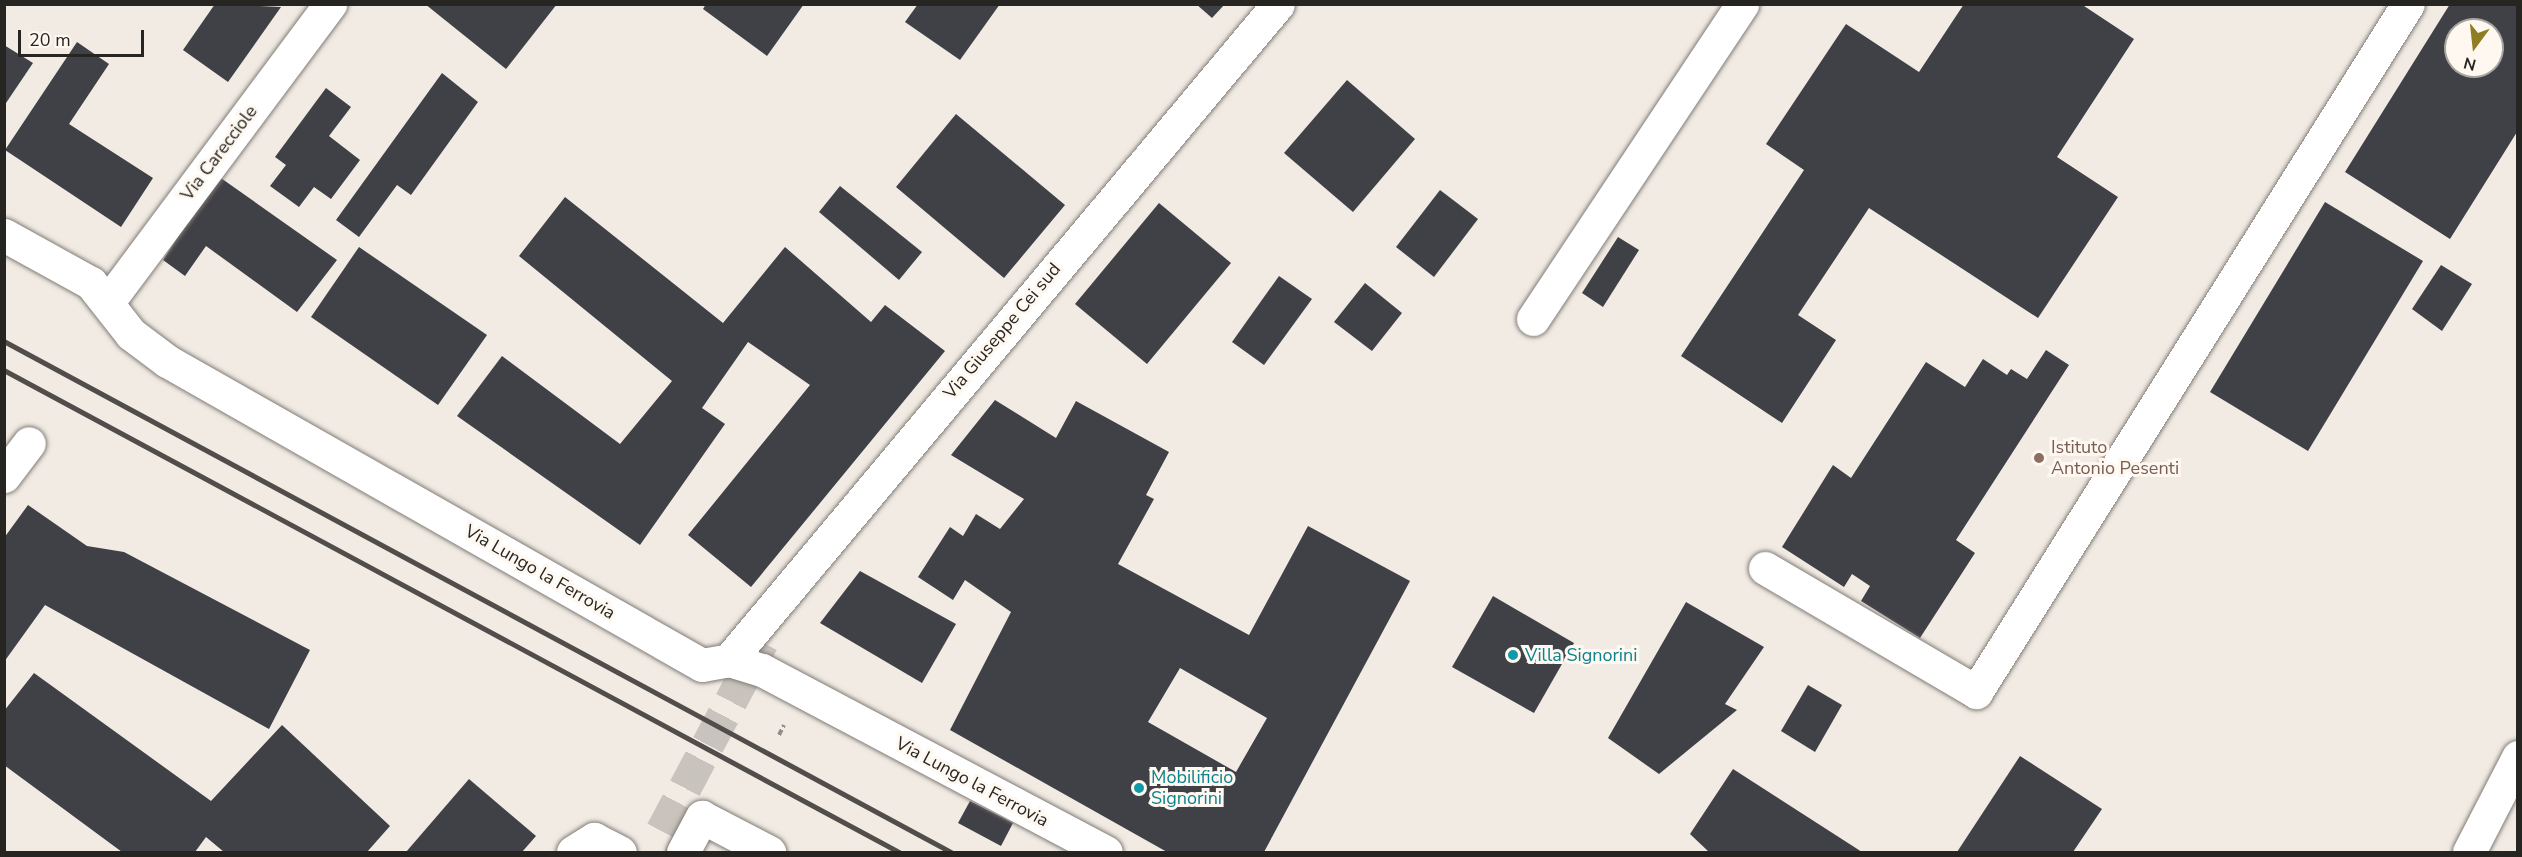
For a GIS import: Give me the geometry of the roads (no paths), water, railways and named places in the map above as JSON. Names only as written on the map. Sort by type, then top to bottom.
[{"type":"street","name":"Via Carecciole","points":[[108,302],[330,4]]},
{"type":"street","name":"Via Giuseppe Cei sud","points":[[729,660],[877,480],[1278,4]]},
{"type":"street","points":[[1533,319],[1742,4]]},
{"type":"street","points":[[1765,568],[1976,692],[2408,4]]},
{"type":"street","name":"Via Lungo la Ferrovia","points":[[4,235],[91,283],[108,302],[130,334],[167,361],[702,665],[729,660],[762,670],[1106,852]]},
{"type":"street","points":[[4,476],[29,443]]},
{"type":"street","points":[[765,638],[879,498],[877,480]]},
{"type":"street","points":[[2469,852],[2517,757]]},
{"type":"street","points":[[684,852],[702,817],[769,852]]},
{"type":"tunnel","points":[[701,852],[662,831],[762,642]]},
{"type":"railway","points":[[4,341],[951,852]]},
{"type":"railway","points":[[4,370],[899,852]]},
{"type":"place","name":"Istituto Antonio Pesenti","points":[[2039,458]]},
{"type":"place","name":"Villa Signorini","points":[[1513,655]]},
{"type":"place","name":"Mobilificio Signorini","points":[[1139,788]]}]
